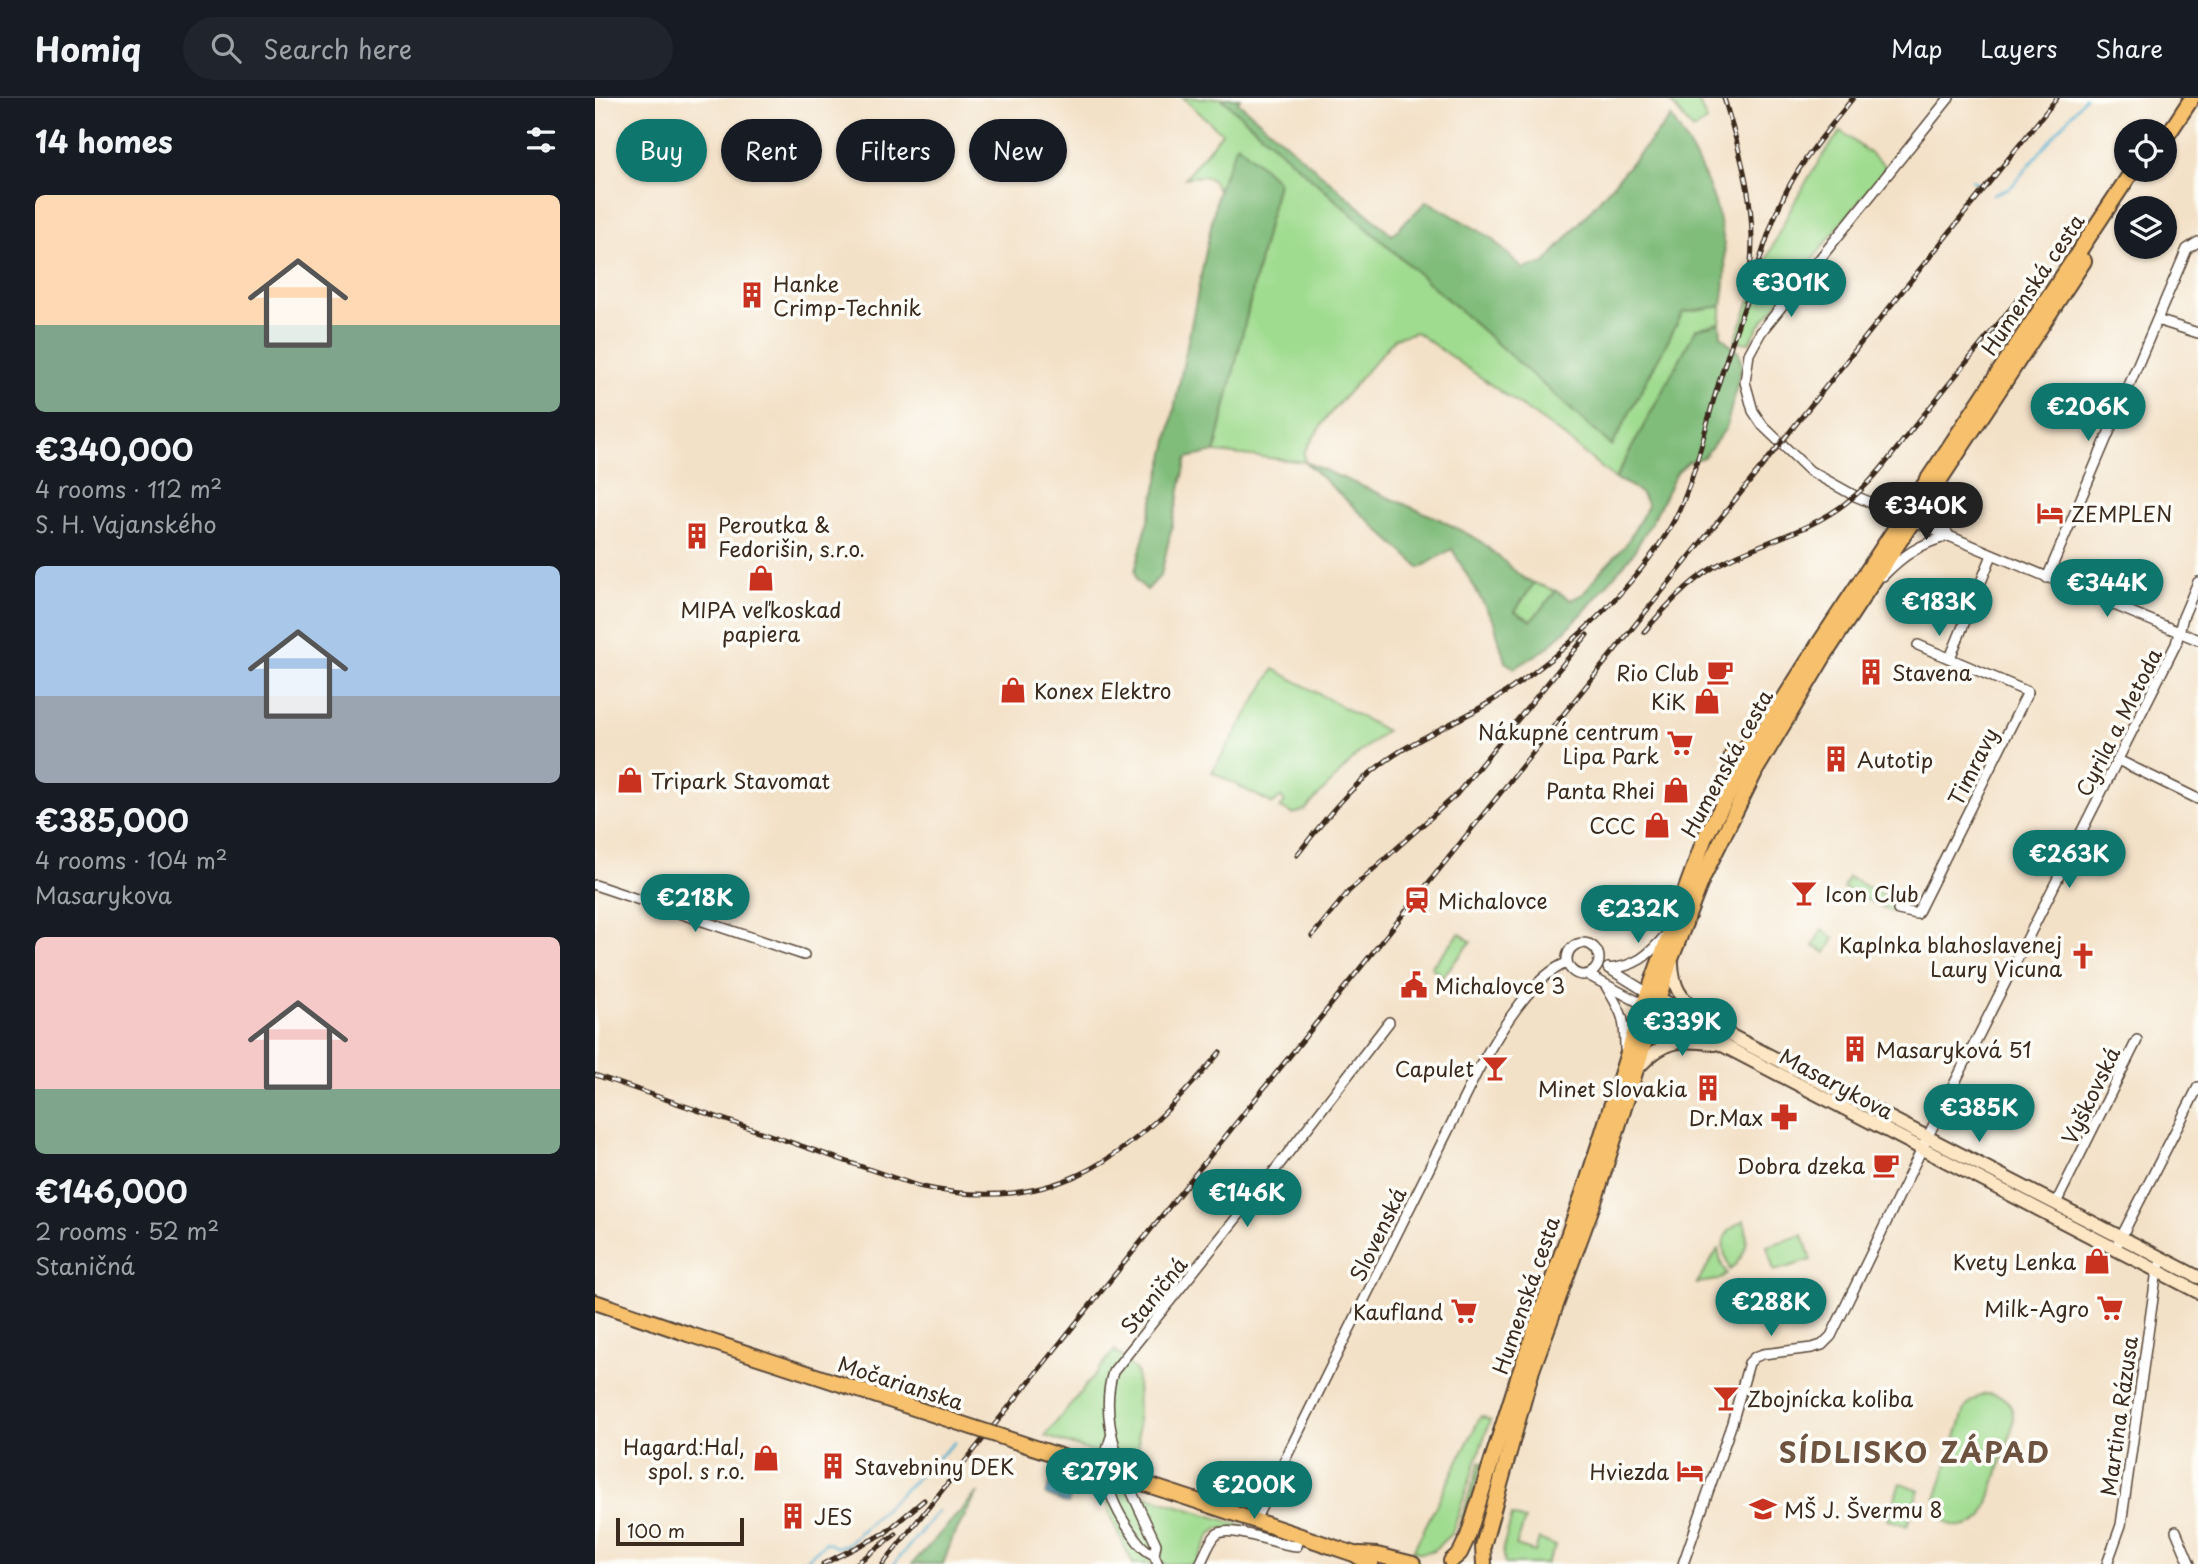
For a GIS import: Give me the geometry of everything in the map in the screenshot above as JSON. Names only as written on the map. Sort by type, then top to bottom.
[{"type":"main road","points":[[2167,119],[2181,98]]},
{"type":"main road","points":[[2177,121],[2192,98]]},
{"type":"main road","name":"Humenská cesta","points":[[1446,1563],[1460,1553],[1468,1536],[1518,1377],[1630,1068],[1652,1001],[1671,929],[1705,837],[1728,797],[1725,784],[1735,765],[1731,755],[1744,750],[1752,736],[1763,732],[1908,518],[2125,182]]},
{"type":"main road","name":"Humenská cesta","points":[[1652,1001],[1703,877],[1756,770],[1863,597],[1908,518],[1947,469],[2137,182]]},
{"type":"main road","points":[[1671,959],[1672,977],[1682,998],[1724,1031]]},
{"type":"main road","name":"Masarykova","points":[[1652,1001],[1728,1047],[1926,1143]]},
{"type":"main road","name":"Masarykova","points":[[1652,1001],[1724,1031],[1926,1143],[2160,1265],[2198,1292]]},
{"type":"main road","points":[[1630,1068],[1671,1043],[1688,1041],[1728,1047]]},
{"type":"main road","name":"Humenská cesta","points":[[1483,1564],[1483,1546],[1526,1388],[1595,1196],[1630,1068]]},
{"type":"main road","name":"Masarykova","points":[[2018,1191],[2056,1203],[2119,1243]]},
{"type":"main road","name":"Masarykova","points":[[2160,1265],[2198,1277]]},
{"type":"main road","name":"Močarianska","points":[[595,1302],[1354,1554]]},
{"type":"main road","points":[[1354,1554],[1371,1564]]},
{"type":"main road","points":[[1354,1554],[1377,1555],[1413,1564]]},
{"type":"main road","points":[[1446,1563],[1461,1559],[1477,1564]]},
{"type":"street","points":[[1949,98],[1761,332],[1749,354],[1745,382],[1753,411],[1763,426],[1810,471],[1854,496],[2198,640]]},
{"type":"street","points":[[2047,578],[2187,249],[2198,243]]},
{"type":"street","points":[[2157,320],[2198,333]]},
{"type":"street","points":[[1947,469],[1936,498],[1937,511],[1949,536]]},
{"type":"street","points":[[1863,597],[1908,552],[1949,536]]},
{"type":"street","points":[[1950,658],[1992,555]]},
{"type":"street","name":"Cyrila a Metoda","points":[[1683,1564],[1732,1423],[1749,1363],[1763,1354],[1822,1345],[1831,1336],[2176,644],[2183,617],[2198,582]]},
{"type":"street","name":"Timravy","points":[[1898,910],[1917,914],[2028,692],[1917,645]]},
{"type":"street","points":[[2118,760],[2198,799]]},
{"type":"street","points":[[595,885],[804,955]]},
{"type":"street","points":[[1609,969],[1628,967],[1641,961],[1671,929]]},
{"type":"street","points":[[1582,943],[1594,948],[1599,961],[1652,1001],[1606,986],[1588,975],[1574,974],[1567,963],[1569,950],[1582,943]]},
{"type":"street","points":[[1588,975],[1594,971],[1599,961]]},
{"type":"street","name":"Slovenská","points":[[1255,1520],[1478,1070],[1503,1027],[1548,974],[1567,963]]},
{"type":"street","points":[[1606,986],[1624,1019],[1630,1068]]},
{"type":"street","name":"Staničná","points":[[1156,1560],[1145,1551],[1110,1496],[1105,1467],[1111,1437],[1109,1386],[1113,1372],[1275,1170],[1389,1022]]},
{"type":"street","name":"Vyškovská","points":[[2056,1203],[2137,1040]]},
{"type":"street","points":[[2119,1243],[2198,1087]]},
{"type":"street","name":"Martina Rázusa","points":[[2107,1564],[2121,1525],[2160,1265]]},
{"type":"street","name":"Staničná","points":[[1111,1437],[1156,1544],[1156,1560]]},
{"type":"street","points":[[2176,1531],[2190,1564]]},
{"type":"street","points":[[1200,1564],[1220,1532],[1237,1532],[1287,1546],[1297,1546],[1300,1536]]},
{"type":"green space","points":[[1183,98],[1221,98],[1612,446],[1683,311],[1722,306],[1720,323],[1696,329],[1615,479],[1561,434],[1416,332],[1395,338],[1327,417],[1304,452],[1305,462],[1215,452],[1278,182],[1237,145],[1218,191],[1209,178],[1185,178],[1222,133]]},
{"type":"green space","points":[[1221,98],[1240,98],[1238,102],[1392,235],[1427,201],[1490,237],[1523,269],[1545,263],[1671,117],[1697,161],[1716,206],[1725,254],[1722,306],[1683,312],[1612,446]]},
{"type":"green space","points":[[1667,98],[1697,98],[1707,121],[1693,130]]},
{"type":"green space","points":[[1841,131],[1887,167],[1759,326],[1749,343],[1735,341],[1779,232],[1807,180]]},
{"type":"green space","points":[[1237,144],[1278,181],[1215,452],[1187,458],[1161,575],[1147,590],[1137,581],[1135,571],[1166,450],[1218,191]]},
{"type":"green space","points":[[1720,323],[1721,336],[1739,353],[1742,366],[1726,428],[1704,457],[1688,462],[1677,472],[1632,555],[1582,614],[1546,649],[1515,668],[1505,662],[1494,622],[1452,549],[1420,568],[1305,462],[1439,519],[1479,540],[1523,578],[1534,583],[1515,611],[1531,621],[1556,591],[1571,600],[1583,594],[1625,546],[1648,506],[1639,492],[1615,479],[1696,329]]},
{"type":"green space","points":[[1534,583],[1556,591],[1531,621],[1515,611]]},
{"type":"green space","points":[[1274,669],[1386,731],[1358,754],[1305,810],[1293,814],[1280,808],[1285,802],[1281,797],[1273,804],[1212,772]]},
{"type":"green space","points":[[1848,877],[1897,902],[1892,912],[1843,888]]},
{"type":"green space","points":[[1822,929],[1834,938],[1826,953],[1813,946]]},
{"type":"green space","points":[[1460,933],[1471,942],[1442,977],[1431,967]]},
{"type":"green space","points":[[1744,1220],[1746,1247],[1730,1270],[1724,1254],[1724,1241],[1730,1230]]},
{"type":"green space","points":[[1803,1235],[1811,1260],[1774,1271],[1767,1246]]},
{"type":"green space","points":[[1718,1249],[1727,1274],[1718,1280],[1697,1283]]},
{"type":"green space","points":[[1115,1350],[1137,1372],[1139,1467],[1045,1436]]},
{"type":"green space","points":[[1984,1394],[1999,1396],[2008,1402],[2013,1421],[2011,1433],[1983,1516],[1968,1526],[1960,1527],[1947,1522],[1941,1516],[1936,1499],[1965,1409],[1971,1401]]},
{"type":"green space","points":[[1481,1416],[1490,1420],[1452,1533],[1434,1550],[1423,1553],[1413,1551]]},
{"type":"green space","points":[[1480,1462],[1483,1463],[1461,1531],[1459,1527]]},
{"type":"green space","points":[[1104,1483],[1292,1541],[1291,1543],[1237,1529],[1219,1528],[1211,1534],[1195,1564],[1133,1564],[1110,1516]]},
{"type":"green space","points":[[1900,1483],[1919,1490],[1907,1526],[1888,1519]]},
{"type":"green space","points":[[978,1492],[953,1537],[943,1564],[912,1564]]},
{"type":"green space","points":[[1512,1516],[1525,1520],[1516,1546],[1535,1552],[1539,1539],[1556,1546],[1546,1564],[1505,1564],[1503,1548]]},
{"type":"water","points":[[1051,1481],[1073,1489],[1068,1504],[1046,1495]]},
{"type":"waterway","points":[[1993,194],[2011,187],[2085,98]]},
{"type":"waterway","points":[[1972,180],[1979,184]]},
{"type":"waterway","points":[[802,1564],[826,1542],[836,1547],[846,1545],[955,1442]]},
{"type":"waterway","points":[[894,1564],[938,1511]]},
{"type":"railway","points":[[1724,98],[1742,162],[1750,204],[1750,270]]},
{"type":"railway","points":[[1297,855],[1335,808],[1367,775],[1391,757],[1485,705],[1534,672],[1584,630],[1629,584],[1648,560],[1665,536],[1683,502],[1725,364],[1777,211],[1803,164],[1853,98]]},
{"type":"railway","points":[[883,1564],[2057,98]]},
{"type":"railway","points":[[1644,632],[1676,597],[1704,573],[1730,558],[1815,522],[1857,494],[1884,465],[2028,287]]},
{"type":"railway","points":[[1312,936],[1349,891],[1456,795],[1587,635]]},
{"type":"railway","points":[[595,1075],[918,1186],[968,1194],[1013,1193],[1053,1185],[1090,1169],[1124,1148],[1156,1120],[1220,1052]]},
{"type":"railway","points":[[823,1564],[885,1533],[924,1500]]},
{"type":"railway","points":[[856,1564],[896,1534]]},
{"type":"place","name":"Hanke Crimp-Technik","points":[[752,295]]},
{"type":"place","name":"ZEMPLEN","points":[[2050,513]]},
{"type":"place","name":"Peroutka & Fedorišin, s.r.o.","points":[[697,536]]},
{"type":"place","name":"MIPA veľkoskad papiera","points":[[761,578]]},
{"type":"place","name":"Rio Club","points":[[1720,672]]},
{"type":"place","name":"Stavena","points":[[1871,672]]},
{"type":"place","name":"Konex Elektro","points":[[1013,690]]},
{"type":"place","name":"KiK","points":[[1707,701]]},
{"type":"place","name":"Nákupné centrum Lipa Park","points":[[1680,743]]},
{"type":"place","name":"Autotip","points":[[1836,759]]},
{"type":"place","name":"Tripark Stavomat","points":[[630,780]]},
{"type":"place","name":"Panta Rhei","points":[[1676,790]]},
{"type":"place","name":"CCC","points":[[1657,825]]},
{"type":"place","name":"Icon Club","points":[[1804,893]]},
{"type":"place","name":"Michalovce","points":[[1417,900]]},
{"type":"place","name":"Kaplnka blahoslavenej Laury Vicuna","points":[[2083,956]]},
{"type":"place","name":"Michalovce 3","points":[[1414,985]]},
{"type":"place","name":"Masaryková 51","points":[[1855,1049]]},
{"type":"place","name":"Capulet","points":[[1495,1068]]},
{"type":"place","name":"Minet Slovakia","points":[[1708,1088]]},
{"type":"place","name":"Dr.Max","points":[[1784,1117]]},
{"type":"place","name":"Dobra dzeka","points":[[1886,1165]]},
{"type":"place","name":"Kvety Lenka","points":[[2097,1261]]},
{"type":"place","name":"Milk-Agro","points":[[2110,1308]]},
{"type":"place","name":"Kaufland","points":[[1464,1311]]},
{"type":"place","name":"Zbojnícka koliba","points":[[1726,1398]]},
{"type":"place","name":"Hagard:Hal, spol. s r.o.","points":[[766,1458]]},
{"type":"place","name":"Stavebniny DEK","points":[[833,1466]]},
{"type":"place","name":"Hviezda","points":[[1690,1471]]},
{"type":"place","name":"MŠ J. Švermu 8","points":[[1763,1509]]},
{"type":"place","name":"JES","points":[[793,1516]]},
{"type":"district","name":"SÍDLISKO ZÁPAD","points":[[1915,1451]]}]
